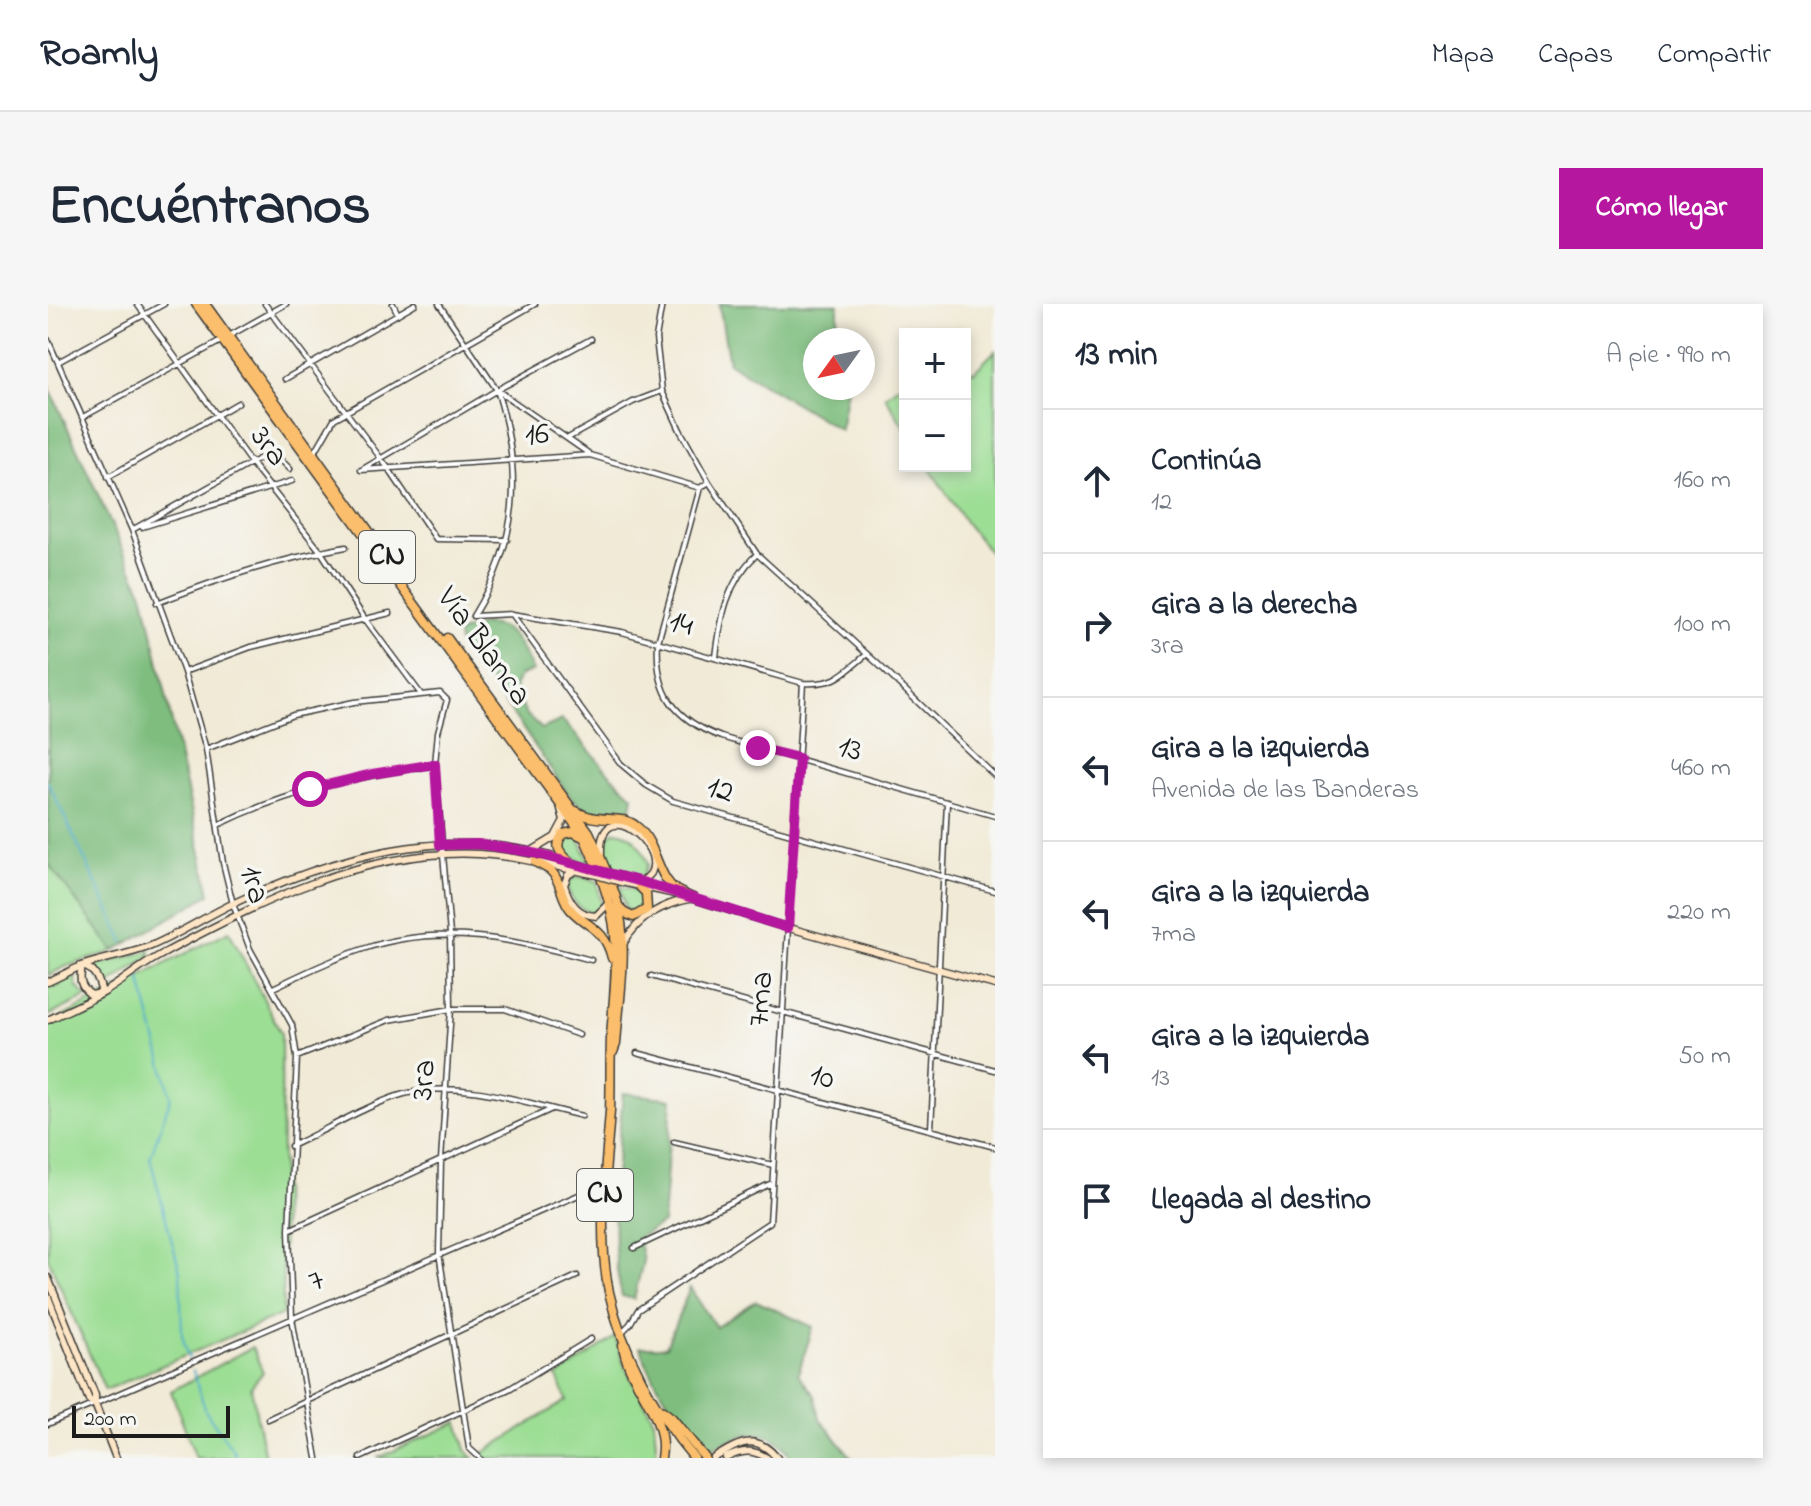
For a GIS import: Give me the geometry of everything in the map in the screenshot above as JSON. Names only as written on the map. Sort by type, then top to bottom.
[{"type":"highway","name":"Vía Blanca","points":[[196,304],[226,338],[313,454],[589,832],[601,857],[623,944],[616,1044],[612,1055]]},
{"type":"highway","name":"Vía Blanca","points":[[205,304],[226,338],[584,837],[613,902],[615,973],[606,1183],[609,1290],[621,1332],[638,1372],[660,1410],[672,1418],[698,1456]]},
{"type":"highway","points":[[572,808],[587,818],[623,820],[635,825],[647,839],[674,889],[693,898]]},
{"type":"highway","points":[[569,861],[560,854],[557,846],[559,839],[563,834],[573,832],[584,837]]},
{"type":"highway","points":[[535,862],[551,872],[572,911],[603,936],[615,973]]},
{"type":"highway","points":[[613,902],[628,916],[638,917],[647,909],[648,900],[641,884]]},
{"type":"highway","points":[[621,1332],[624,1357],[657,1418],[661,1458]]},
{"type":"main road","points":[[530,852],[545,845],[561,829],[564,820],[560,803]]},
{"type":"main road","points":[[601,857],[600,839],[606,830],[623,824],[633,828],[650,852],[653,864],[651,872],[641,884]]},
{"type":"main road","points":[[48,982],[82,966],[151,946],[233,904],[310,871],[384,849],[478,844],[569,861],[592,872],[995,985]]},
{"type":"main road","points":[[48,1020],[102,993],[156,957],[238,916],[316,882],[387,861],[441,854],[481,854],[592,872]]},
{"type":"main road","points":[[575,871],[568,875],[564,885],[577,909],[596,916],[613,902]]},
{"type":"main road","points":[[623,944],[630,931],[652,912],[673,902],[693,898]]},
{"type":"main road","points":[[82,966],[80,982],[83,989],[91,995],[102,993]]},
{"type":"main road","points":[[82,966],[89,968],[98,978],[102,993]]},
{"type":"main road","points":[[48,1278],[95,1395],[95,1404],[116,1458]]},
{"type":"main road","points":[[48,1297],[89,1400],[95,1404]]},
{"type":"main road","points":[[714,1458],[746,1442],[763,1446],[777,1458]]},
{"type":"main road","points":[[726,1458],[744,1450],[767,1458]]},
{"type":"street","name":"3ra","points":[[137,304],[251,463],[321,552],[365,619],[420,693],[440,693],[447,700],[438,732],[435,764],[450,934],[451,1009],[441,1160],[439,1253],[469,1448],[480,1458]]},
{"type":"street","points":[[58,362],[164,304]]},
{"type":"street","points":[[265,304],[388,468],[436,539],[507,540],[513,517],[509,427],[497,390],[439,304]]},
{"type":"street","points":[[83,417],[286,304]]},
{"type":"street","points":[[393,304],[398,314]]},
{"type":"street","points":[[285,379],[415,304]]},
{"type":"street","points":[[313,454],[334,419],[535,304]]},
{"type":"street","points":[[662,304],[656,338],[662,391],[709,482],[757,554],[995,776]]},
{"type":"street","points":[[381,460],[497,390],[591,339]]},
{"type":"street","name":"1ra","points":[[48,340],[132,530],[184,672],[206,749],[223,863],[233,904],[250,949],[292,1025],[297,1057],[289,1230],[292,1318],[317,1458]]},
{"type":"street","points":[[497,390],[590,455]]},
{"type":"street","points":[[566,439],[633,402],[662,391]]},
{"type":"street","points":[[108,477],[238,403]]},
{"type":"street","points":[[132,530],[270,455],[277,456],[290,469]]},
{"type":"street","name":"16","points":[[381,460],[361,470],[590,455],[700,488]]},
{"type":"street","points":[[132,530],[292,481]]},
{"type":"street","points":[[700,488],[709,482]]},
{"type":"street","name":"13","points":[[700,488],[658,642],[656,667],[664,691],[679,713],[697,728],[721,737],[995,816]]},
{"type":"street","name":"14","points":[[507,540],[493,583],[473,616],[512,614],[622,632],[803,683],[825,685],[866,655]]},
{"type":"street","points":[[157,603],[278,560],[346,547]]},
{"type":"street","points":[[716,657],[727,594],[741,568],[757,554]]},
{"type":"street","points":[[184,672],[251,647],[390,613]]},
{"type":"street","name":"12","points":[[512,614],[621,764],[646,785],[673,801],[995,891]]},
{"type":"street","name":"7ma","points":[[621,1332],[638,1310],[770,1222],[803,683]]},
{"type":"street","points":[[206,749],[293,715],[420,693]]},
{"type":"street","points":[[218,825],[257,806],[310,789],[372,774],[435,764]]},
{"type":"street","points":[[931,1129],[947,802]]},
{"type":"street","points":[[273,988],[361,949],[403,939],[450,934],[527,942],[591,960]]},
{"type":"street","points":[[651,976],[995,1070]]},
{"type":"street","points":[[297,1057],[389,1020],[451,1009],[505,1009],[579,1035]]},
{"type":"street","name":"10","points":[[637,1053],[995,1147]]},
{"type":"street","points":[[291,1146],[394,1098],[418,1092],[472,1090],[582,1116]]},
{"type":"street","points":[[289,1230],[552,1109]]},
{"type":"street","points":[[674,1142],[773,1166]]},
{"type":"street","name":"7","points":[[48,1424],[606,1183]]},
{"type":"street","points":[[634,1248],[772,1183]]},
{"type":"street","points":[[268,1419],[577,1276]]},
{"type":"street","points":[[360,1458],[509,1389],[591,1339]]},
{"type":"green space","points":[[719,304],[838,304],[838,322],[845,328],[803,328],[803,400],[845,400],[840,430],[729,363]]},
{"type":"green space","points":[[995,351],[995,558],[968,526],[932,472],[971,472],[971,371],[974,372]]},
{"type":"green space","points":[[48,385],[144,596],[210,894],[114,951],[48,863]]},
{"type":"green space","points":[[899,386],[899,419],[885,396]]},
{"type":"green space","points":[[484,624],[502,628],[515,638],[533,671],[521,675],[514,686],[525,713],[542,729],[562,720],[633,796],[630,816],[587,812],[569,795],[487,677],[459,644],[458,633]]},
{"type":"green space","points":[[615,831],[627,834],[640,847],[648,864],[642,878],[611,871],[604,840]]},
{"type":"green space","points":[[570,835],[579,839],[591,865],[563,853],[561,841]]},
{"type":"green space","points":[[48,863],[114,951],[48,975]]},
{"type":"green space","points":[[577,876],[597,881],[602,908],[597,913],[585,911],[573,900],[567,883]]},
{"type":"green space","points":[[619,887],[637,891],[645,907],[637,914],[626,910]]},
{"type":"green space","points":[[229,931],[281,1033],[283,1314],[105,1390],[48,1258],[48,1024]]},
{"type":"green space","points":[[149,951],[151,955],[109,985],[103,985],[97,965]]},
{"type":"green space","points":[[74,975],[77,987],[87,997],[48,1016],[48,988]]},
{"type":"green space","points":[[623,1093],[672,1099],[663,1223],[638,1238],[643,1261],[634,1299],[622,1296],[615,1249],[615,1196]]},
{"type":"green space","points":[[690,1288],[716,1327],[756,1301],[813,1327],[798,1374],[815,1396],[820,1419],[852,1458],[792,1458],[775,1439],[755,1434],[711,1449],[688,1427],[660,1390],[640,1347],[666,1347]]},
{"type":"green space","points":[[615,1337],[625,1367],[654,1420],[657,1458],[484,1458],[480,1455],[567,1400],[557,1377]]},
{"type":"green space","points":[[252,1347],[263,1372],[251,1387],[265,1458],[196,1458],[171,1391]]},
{"type":"green space","points":[[458,1422],[466,1450],[474,1458],[378,1458]]},
{"type":"waterway","points":[[48,782],[124,942]]},
{"type":"waterway","points":[[140,977],[171,1097],[150,1158],[180,1272],[182,1335],[189,1359]]},
{"type":"waterway","points":[[193,1371],[206,1412],[236,1458]]},
{"type":"route","points":[[310,789],[372,774],[435,764],[440,845],[478,844],[569,861],[788,928],[799,758],[758,748]]}]
